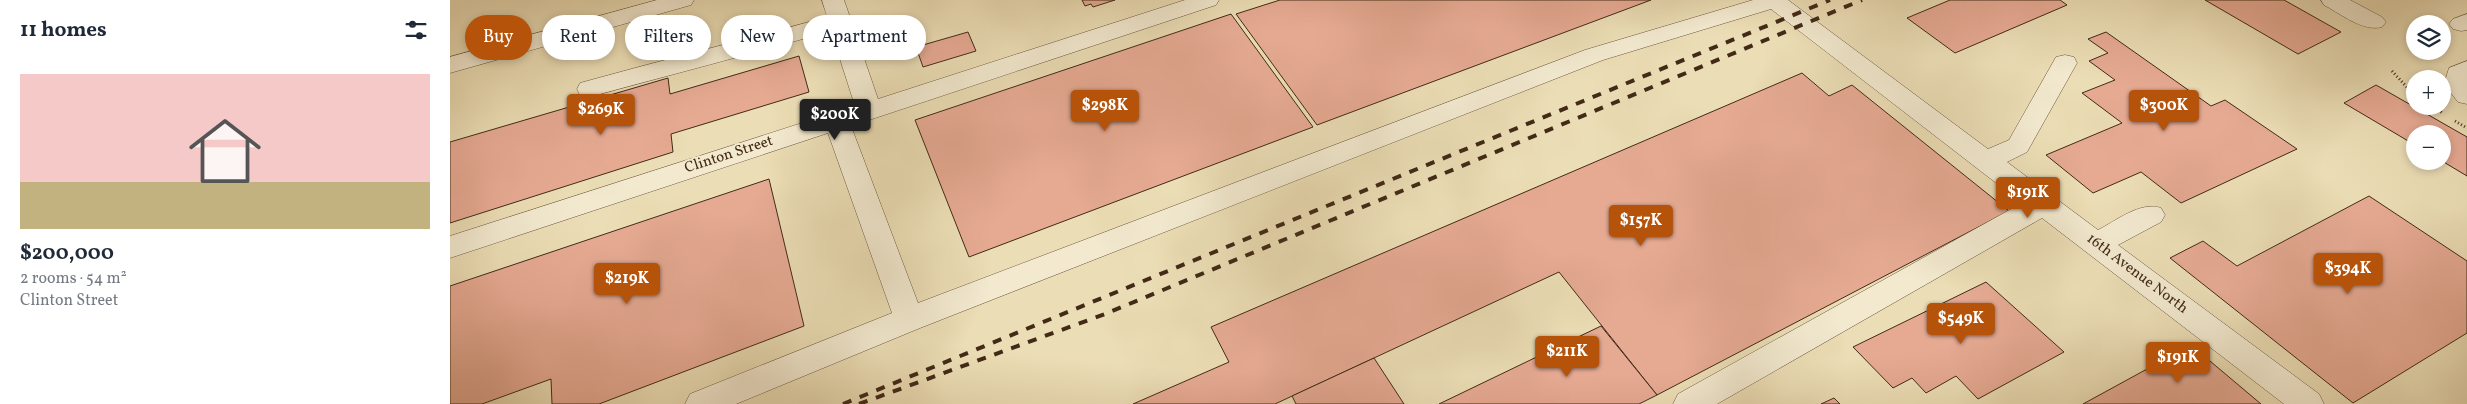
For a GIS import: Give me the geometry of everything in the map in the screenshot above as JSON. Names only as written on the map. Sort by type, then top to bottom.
[{"type":"street","points":[[450,65],[683,0]]},
{"type":"street","name":"Clinton Street","points":[[450,246],[1208,0]]},
{"type":"street","points":[[701,404],[909,319],[1594,55],[1774,0]]},
{"type":"street","name":"16th Avenue North","points":[[1774,0],[2308,404]]},
{"type":"street","points":[[2332,0],[2374,22]]},
{"type":"street","points":[[589,89],[670,66],[700,61],[836,10],[869,109]]},
{"type":"street","points":[[1986,161],[2018,146],[2065,63]]},
{"type":"street","points":[[2467,69],[2458,74],[2456,84],[2467,96]]},
{"type":"street","points":[[836,120],[909,319]]},
{"type":"street","points":[[1689,404],[2043,204]]},
{"type":"street","points":[[2096,244],[2151,215]]},
{"type":"path","points":[[2392,71],[2406,86]]},
{"type":"building","points":[[1082,0],[1115,0],[1093,7],[1091,4],[1085,6]]},
{"type":"building","points":[[1280,0],[1651,0],[1317,125],[1236,14]]},
{"type":"building","points":[[1950,0],[2060,0],[2067,5],[1955,53],[1907,18]]},
{"type":"building","points":[[2205,0],[2284,0],[2341,32],[2298,54]]},
{"type":"building","points":[[1231,14],[1313,127],[969,257],[915,120]]},
{"type":"building","points":[[968,32],[976,51],[923,67],[921,60],[926,60],[926,44]]},
{"type":"building","points":[[2106,32],[2211,106],[2225,100],[2297,149],[2181,203],[2141,172],[2093,193],[2046,155],[2122,123],[2082,93],[2115,80],[2089,61],[2108,53],[2088,39]]},
{"type":"building","points":[[799,56],[809,92],[671,134],[673,152],[450,223],[450,142],[668,78],[670,94],[785,60],[793,60],[793,58]]},
{"type":"building","points":[[1802,73],[1829,96],[1852,85],[2009,211],[1657,395],[1559,272],[1275,404],[1133,404],[1229,362],[1211,327]]},
{"type":"building","points":[[2376,85],[2406,102],[2406,115],[2428,115],[2446,125],[2406,125],[2406,140],[2344,103]]},
{"type":"building","points":[[2451,128],[2467,137],[2467,176],[2451,166]]},
{"type":"building","points":[[769,179],[804,326],[599,404],[552,404],[551,379],[482,404],[450,404],[450,286]]},
{"type":"building","points":[[2369,196],[2467,261],[2467,333],[2353,403],[2170,258],[2203,241],[2237,266]]},
{"type":"building","points":[[1986,282],[2064,352],[1978,399],[1956,376],[1926,393],[1912,378],[1893,388],[1853,347]]},
{"type":"building","points":[[1601,326],[1657,395],[1639,404],[1439,404]]},
{"type":"building","points":[[2191,345],[2261,404],[2083,404]]},
{"type":"building","points":[[1374,358],[1404,404],[1296,404],[1292,396]]},
{"type":"building","points":[[1834,398],[1840,404],[1821,404]]},
{"type":"railway","points":[[843,404],[1830,0]]},
{"type":"railway","points":[[859,404],[1105,314],[1862,0]]}]
